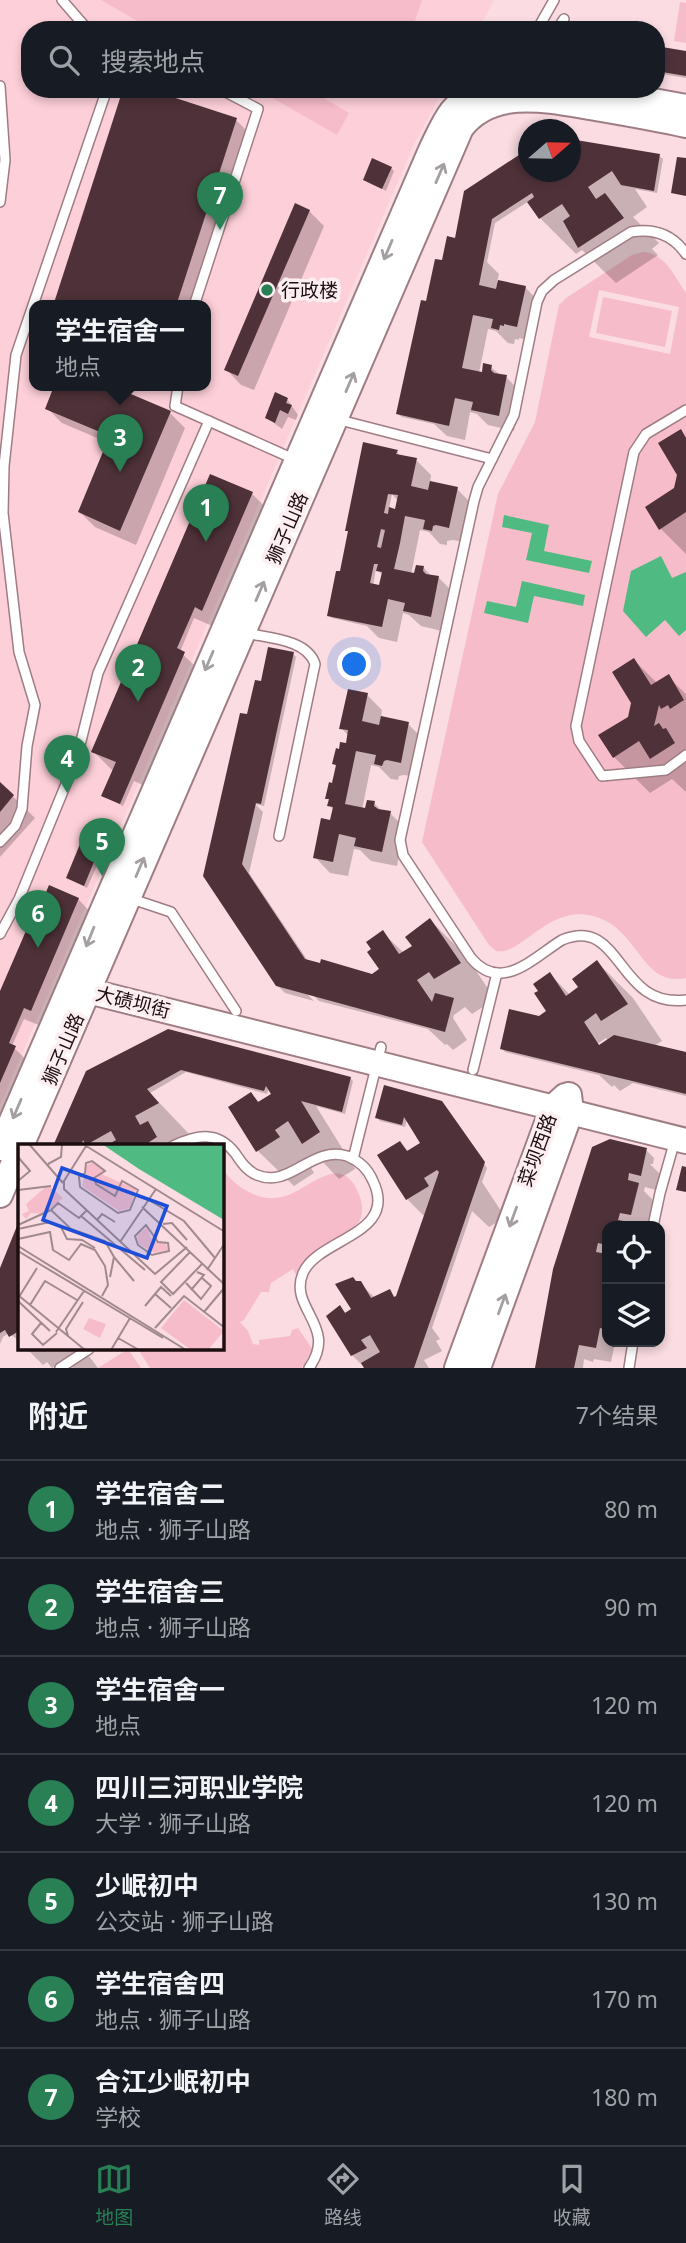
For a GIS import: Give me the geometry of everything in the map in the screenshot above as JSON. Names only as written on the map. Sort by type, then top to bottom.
[{"type":"street","name":"狮子山路","points":[[0,1195],[12,1158],[305,464],[446,117],[465,98]]},
{"type":"street","points":[[636,98],[686,107]]},
{"type":"street","name":"狮子山路","points":[[305,464],[334,419],[456,138],[470,117],[490,105],[539,99],[686,125]]},
{"type":"street","name":"狮子山路","points":[[86,982],[127,898],[233,630]]},
{"type":"street","name":"大碛坝街","points":[[86,982],[236,1011],[379,1055],[472,1070],[564,1104]]},
{"type":"street","name":"大碛坝街","points":[[86,982],[683,1134]]},
{"type":"street","name":"菜坝西路","points":[[457,1368],[564,1104]]},
{"type":"street","name":"菜坝西路","points":[[478,1368],[564,1104]]},
{"type":"lane","points":[[62,0],[80,21]]},
{"type":"lane","points":[[542,21],[554,0]]},
{"type":"lane","points":[[0,86],[5,160],[0,202]]},
{"type":"lane","points":[[35,300],[104,98]]},
{"type":"lane","points":[[196,300],[258,109],[237,98]]},
{"type":"lane","points":[[686,254],[676,242],[660,233],[641,230],[631,232],[547,285],[537,302],[514,415],[478,487],[474,501],[400,840],[403,855],[471,958],[482,968],[497,973],[516,970],[562,940],[586,936],[608,947],[634,982],[649,995],[668,1001],[686,1000]]},
{"type":"lane","points":[[0,842],[15,826],[22,809],[27,746],[35,705],[19,652],[4,513],[2,462],[16,355],[29,317]]},
{"type":"lane","points":[[177,391],[175,406],[305,464]]},
{"type":"lane","points":[[686,410],[646,434],[634,452],[576,726],[579,741],[602,776],[666,770],[686,755]]},
{"type":"lane","points":[[334,419],[492,459]]},
{"type":"lane","points":[[0,934],[19,899],[76,757],[98,673],[209,421]]},
{"type":"lane","points":[[233,630],[298,645],[309,652],[315,664],[279,836]]},
{"type":"lane","points":[[127,898],[171,912],[236,1011]]},
{"type":"lane","points":[[472,1070],[497,973]]},
{"type":"lane","points":[[353,1159],[379,1055]]},
{"type":"lane","points":[[654,1221],[660,1193],[683,1134]]},
{"type":"lane","points":[[177,1144],[192,1137],[219,1139],[233,1150],[247,1169],[257,1175],[271,1178],[283,1177],[326,1154],[336,1154],[353,1159],[365,1167],[374,1182],[377,1201],[372,1218],[361,1230],[314,1259],[303,1274],[302,1299],[316,1324],[319,1342],[315,1359],[309,1368]]},
{"type":"lane","points":[[629,1368],[632,1347]]},
{"type":"lane","points":[[60,1368],[87,1350]]},
{"type":"shaded area","points":[[0,0],[494,0],[483,21],[21,21],[21,98],[439,98],[415,142],[0,1105]]},
{"type":"shaded area","points":[[101,0],[422,0],[415,21],[137,21]]},
{"type":"shaded area","points":[[680,2],[686,3],[686,43],[674,41]]},
{"type":"shaded area","points":[[273,98],[324,98],[349,113],[337,135]]},
{"type":"shaded area","points":[[643,252],[664,261],[686,293],[686,978],[671,979],[649,966],[621,932],[608,922],[593,916],[577,914],[563,917],[549,923],[516,946],[496,951],[489,945],[422,842],[498,494],[535,422],[559,305],[632,255]],"holes":[[[599,290],[679,307],[670,354],[589,337]]]},
{"type":"shaded area","points":[[603,297],[672,311],[665,347],[596,333]]},
{"type":"shaded area","points":[[504,515],[549,525],[544,551],[592,561],[589,573],[526,560],[532,533],[502,527]]},
{"type":"shaded area","points":[[661,556],[672,578],[686,572],[686,630],[679,636],[665,620],[646,637],[623,611],[631,571]]},
{"type":"shaded area","points":[[522,581],[585,595],[583,606],[534,596],[528,623],[484,613],[487,601],[516,607]]},
{"type":"shaded area","points":[[224,1171],[235,1183],[252,1194],[271,1198],[291,1194],[329,1174],[346,1176],[354,1184],[360,1197],[362,1212],[358,1223],[349,1232],[313,1254],[303,1264],[297,1277],[293,1269],[271,1283],[269,1292],[261,1292],[244,1320],[240,1322],[248,1331],[253,1344],[259,1345],[259,1340],[290,1336],[292,1330],[298,1328],[313,1350],[302,1368],[150,1368],[139,1350],[224,1350]]},
{"type":"shaded area","points":[[129,1350],[141,1368],[98,1368]]},
{"type":"building","points":[[665,48],[686,51],[686,76],[665,72]]},
{"type":"building","points":[[120,98],[176,98],[237,118],[178,300],[55,300]]},
{"type":"building","points":[[581,141],[660,154],[654,191],[621,185],[612,171],[588,187],[596,199],[605,193],[624,218],[578,248],[563,221],[570,216],[562,204],[539,219],[527,202],[534,197],[532,193],[492,219],[479,285],[496,289],[498,280],[526,286],[517,327],[504,324],[500,325],[499,330],[491,328],[493,319],[473,315],[462,368],[482,372],[483,363],[492,365],[491,370],[494,373],[507,375],[499,416],[471,410],[473,402],[455,398],[449,426],[396,414],[421,300],[426,301],[435,259],[442,260],[447,236],[455,238],[464,191],[518,156],[518,182],[581,182]]},
{"type":"building","points":[[677,157],[686,158],[686,196],[671,193]]},
{"type":"building","points":[[372,158],[392,167],[382,189],[363,180]]},
{"type":"building","name":"行政楼","points":[[295,203],[310,210],[238,376],[224,370]]},
{"type":"building","points":[[52,391],[124,391],[171,411],[120,531],[78,512],[112,430],[103,426],[100,432],[45,409]]},
{"type":"building","points":[[275,392],[288,398],[286,403],[292,405],[288,414],[280,410],[275,423],[265,418]]},
{"type":"building","points":[[681,429],[686,438],[686,512],[659,530],[645,507],[674,488],[677,475],[658,443]]},
{"type":"building","points":[[363,442],[398,450],[396,454],[417,458],[411,486],[428,490],[430,481],[458,487],[449,528],[436,525],[432,531],[423,529],[425,520],[405,516],[394,569],[414,573],[416,565],[424,566],[423,571],[426,574],[439,576],[431,617],[403,611],[405,603],[388,599],[382,627],[327,616],[336,571],[340,571],[348,531],[345,531]],"holes":[[[388,494],[398,495],[395,509],[389,507],[388,514],[384,513]],[[381,529],[385,530],[381,548],[377,547]],[[374,564],[378,564],[376,571],[382,572],[379,585],[370,583]]]},
{"type":"building","points":[[210,474],[253,492],[202,611],[195,607],[177,648],[185,652],[120,804],[101,796],[116,762],[91,752]]},
{"type":"building","points":[[268,647],[294,652],[261,804],[256,803],[242,864],[305,959],[320,963],[321,959],[372,974],[379,969],[367,952],[371,949],[366,942],[383,930],[399,954],[412,946],[405,937],[430,918],[461,963],[434,979],[429,972],[417,980],[432,1002],[435,993],[454,998],[445,1032],[276,986],[203,876],[240,713],[247,714],[255,680],[261,681]]},
{"type":"building","points":[[634,658],[651,685],[669,674],[684,700],[670,709],[668,705],[661,709],[659,705],[654,726],[659,723],[663,729],[666,728],[675,743],[650,759],[639,741],[613,758],[598,735],[628,717],[631,703],[612,672]]},
{"type":"building","points":[[348,689],[368,693],[362,721],[379,725],[381,716],[409,722],[401,763],[387,760],[382,766],[374,764],[376,755],[356,751],[345,804],[365,808],[367,800],[375,801],[374,806],[378,809],[391,811],[382,852],[354,846],[356,838],[339,834],[333,862],[313,858],[321,818],[330,820],[333,807],[327,806],[329,799],[325,799],[336,765],[332,764],[336,748],[339,749],[340,742],[346,743],[348,730],[339,729]]},
{"type":"building","points":[[0,782],[14,795],[0,812]]},
{"type":"building","points":[[80,844],[98,852],[84,886],[66,878]]},
{"type":"building","points":[[49,885],[79,898],[31,1011],[24,1008],[9,1043],[16,1046],[0,1083],[0,991],[38,903],[41,904]]},
{"type":"building","points":[[597,960],[628,1004],[601,1021],[596,1013],[584,1022],[599,1045],[614,1035],[686,1052],[686,1094],[500,1049],[509,1009],[539,1016],[546,1011],[534,993],[538,991],[533,984],[550,972],[566,996],[578,987],[572,979]]},
{"type":"building","points":[[168,1029],[351,1077],[342,1112],[301,1101],[320,1132],[302,1144],[288,1121],[275,1130],[280,1137],[256,1152],[228,1107],[251,1092],[258,1102],[271,1094],[266,1086],[264,1091],[181,1070],[147,1089],[159,1103],[135,1116],[140,1125],[148,1121],[157,1137],[146,1144],[109,1144],[116,1140],[111,1131],[88,1144],[83,1140],[82,1144],[54,1144],[86,1071]]},
{"type":"building","points":[[384,1085],[442,1101],[485,1162],[414,1368],[364,1368],[361,1363],[380,1352],[370,1335],[361,1340],[367,1348],[351,1356],[326,1316],[340,1305],[345,1313],[351,1309],[335,1284],[353,1277],[356,1281],[361,1281],[371,1298],[390,1289],[394,1297],[396,1296],[439,1172],[437,1170],[424,1178],[429,1186],[406,1200],[377,1155],[400,1141],[407,1151],[420,1143],[404,1117],[402,1125],[375,1118]]},
{"type":"building","points":[[610,1139],[647,1148],[641,1176],[629,1173],[628,1180],[639,1183],[631,1215],[620,1213],[618,1220],[624,1221],[602,1221],[602,1244],[598,1243],[596,1252],[602,1253],[602,1329],[596,1348],[579,1345],[574,1368],[535,1368],[553,1269],[592,1147]]},
{"type":"building","points":[[682,1166],[686,1167],[686,1192],[676,1190]]},
{"type":"building","points":[[18,1223],[18,1332],[9,1337],[5,1330],[0,1333],[0,1268]]},
{"type":"place","name":"合江少岷初中","points":[[220,230]]},
{"type":"place","name":"行政楼","points":[[267,290]]},
{"type":"place","name":"学生宿舍一","points":[[120,472]]},
{"type":"place","name":"学生宿舍二","points":[[206,542]]},
{"type":"place","name":"学生宿舍三","points":[[138,702]]},
{"type":"place","name":"四川三河职业学院","points":[[67,793]]},
{"type":"place","name":"少岷初中","points":[[102,876]]},
{"type":"place","name":"学生宿舍四","points":[[38,948]]}]
